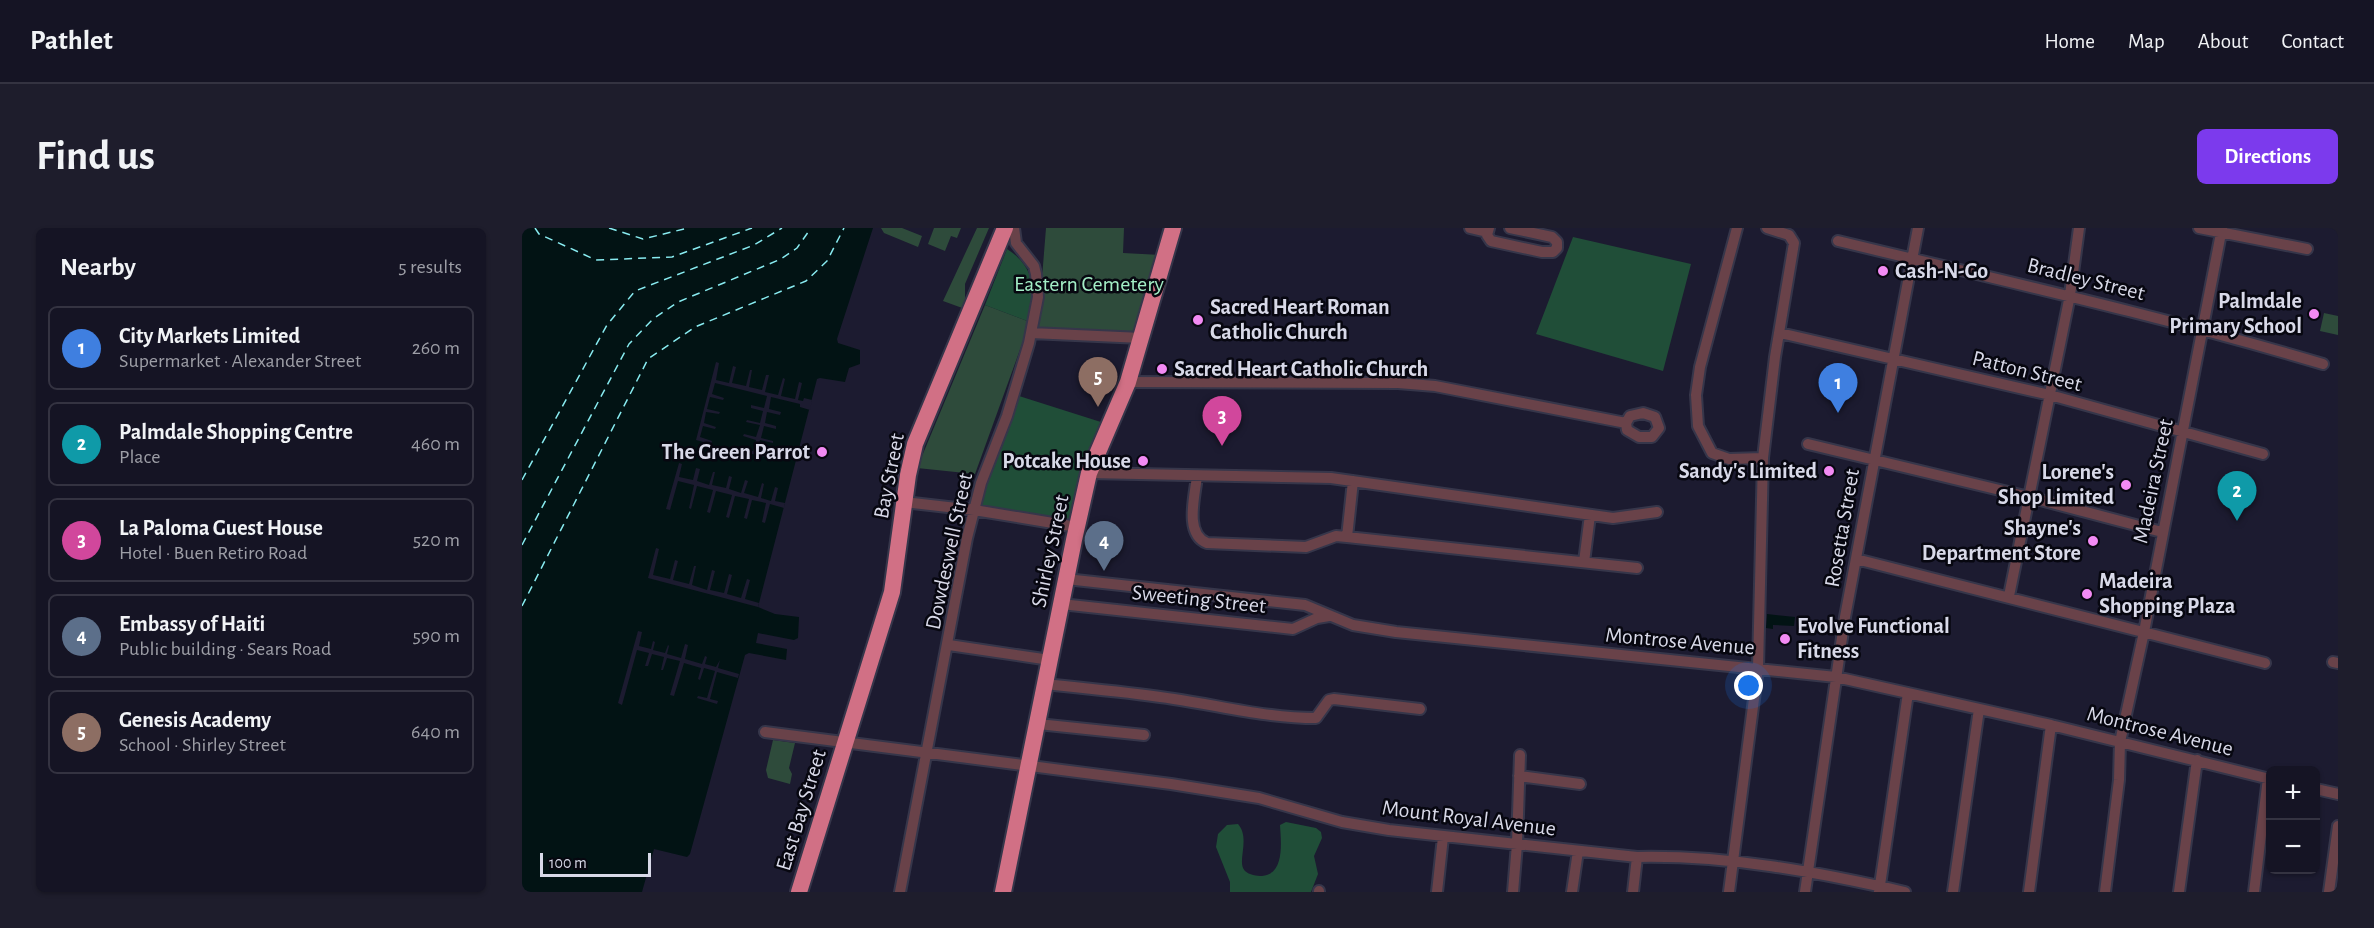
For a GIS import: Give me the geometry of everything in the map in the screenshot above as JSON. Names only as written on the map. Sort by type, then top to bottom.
[{"type":"highway","points":[[974,304],[973,280],[994,228]]},
{"type":"highway","name":"Bay Street","points":[[846,741],[892,592],[904,502],[915,444],[1005,228]]},
{"type":"highway","name":"Shirley Street","points":[[1003,892],[1089,473],[1128,382],[1173,228]]},
{"type":"highway","name":"East Bay Street","points":[[799,892],[846,741]]},
{"type":"street","name":"Dowdeswell Street","points":[[900,892],[974,510],[981,483],[1007,416],[1031,333],[1038,297],[1034,266],[1016,243],[1014,228]]},
{"type":"street","points":[[1470,228],[1488,230],[1488,238],[1495,242],[1550,253],[1557,248],[1557,242],[1552,237],[1517,229]]},
{"type":"street","points":[[1737,228],[1700,368],[1696,413],[1698,426],[1712,453],[1729,459],[1763,458]]},
{"type":"street","points":[[1729,892],[1758,668],[1763,458],[1794,243],[1789,235],[1767,228]]},
{"type":"street","name":"Rosetta Street","points":[[1805,892],[1836,677],[1856,559],[1918,228]]},
{"type":"street","points":[[2008,596],[2070,295],[2079,228]]},
{"type":"street","points":[[2199,228],[2307,249]]},
{"type":"street","name":"Madeira Street","points":[[2105,892],[2119,780],[2120,742],[2144,632],[2221,231]]},
{"type":"street","name":"Bradley Street","points":[[1838,242],[2070,295],[2203,329],[2323,364]]},
{"type":"street","points":[[1031,333],[1142,338]]},
{"type":"street","name":"Patton Street","points":[[1780,333],[2050,395],[2263,454]]},
{"type":"street","points":[[1128,382],[1398,382],[1435,386],[1626,423]]},
{"type":"street","points":[[1808,444],[2029,496],[2162,532]]},
{"type":"street","points":[[1089,473],[1331,478],[1613,518],[1657,512]]},
{"type":"street","points":[[1197,476],[1193,527],[1201,540],[1207,543],[1306,547],[1336,536],[1637,568]]},
{"type":"street","points":[[1347,537],[1353,481]]},
{"type":"street","points":[[904,502],[974,510],[1077,527]]},
{"type":"street","points":[[1584,562],[1590,515]]},
{"type":"street","points":[[1856,559],[2265,663]]},
{"type":"street","name":"Montrose Avenue","points":[[1066,579],[1305,604],[1353,625],[1396,632],[1836,677],[2052,725],[2266,778]]},
{"type":"street","name":"Sweeting Street","points":[[1061,604],[1293,629],[1317,618],[1329,616]]},
{"type":"street","points":[[949,645],[1050,660]]},
{"type":"street","points":[[1046,684],[1173,698],[1280,717],[1316,718],[1329,700],[1334,699],[1420,709]]},
{"type":"street","points":[[1880,889],[1908,693]]},
{"type":"street","points":[[1953,892],[1978,709]]},
{"type":"street","points":[[1038,724],[1143,735]]},
{"type":"street","points":[[2029,892],[2052,725]]},
{"type":"street","name":"Mount Royal Avenue","points":[[765,732],[1171,784],[1259,798],[1342,822],[1443,837],[1637,857],[1676,856],[1733,862],[1808,873],[1880,889],[1905,892]]},
{"type":"street","points":[[1512,892],[1517,844],[1520,755]]},
{"type":"street","points":[[2179,892],[2197,760]]},
{"type":"street","points":[[1519,776],[1580,784]]},
{"type":"street","points":[[2320,790],[2338,794]]},
{"type":"street","points":[[2254,892],[2266,807]]},
{"type":"street","points":[[2330,892],[2338,826]]},
{"type":"street","points":[[1437,892],[1443,837]]},
{"type":"street","points":[[1572,892],[1578,851]]},
{"type":"street","points":[[1633,892],[1637,857]]},
{"type":"green space","points":[[881,228],[902,228],[922,236],[918,247],[884,233]]},
{"type":"green space","points":[[934,228],[961,228],[957,238],[951,236],[945,251],[928,244]]},
{"type":"green space","points":[[977,228],[989,228],[965,284],[965,309],[943,301]]},
{"type":"green space","name":"Eastern Cemetery","points":[[1046,228],[1124,228],[1123,253],[1161,255],[1139,334],[1038,328]]},
{"type":"green space","points":[[1573,237],[1691,264],[1663,371],[1536,334]]},
{"type":"green space","points":[[1007,249],[1017,256],[1029,272],[1032,290],[1030,322],[985,305]]},
{"type":"green space","points":[[985,305],[1030,322],[975,474],[917,468]]},
{"type":"green space","points":[[2324,313],[2338,316],[2338,335],[2320,331]]},
{"type":"green space","points":[[1019,396],[1104,423],[1073,522],[979,506]]},
{"type":"green space","points":[[773,740],[795,743],[789,768],[792,774],[790,784],[768,778],[766,770]]},
{"type":"green space","points":[[1286,822],[1316,828],[1321,832],[1322,838],[1314,856],[1318,874],[1311,892],[1230,892],[1230,882],[1216,847],[1218,834],[1227,825],[1238,824],[1242,830],[1244,843],[1243,867],[1249,873],[1262,876],[1275,870],[1281,848],[1280,825]]},
{"type":"shaded area","points":[[522,228],[873,228],[837,339],[838,343],[860,350],[860,364],[849,368],[845,382],[817,379],[758,607],[775,614],[799,617],[798,638],[794,640],[758,633],[756,643],[787,649],[786,660],[749,653],[745,655],[690,854],[687,857],[654,849],[642,892],[522,892]]},
{"type":"shaded area","points":[[1767,614],[1795,617],[1794,626],[1773,625],[1773,629],[1766,628]]},
{"type":"pier","points":[[716,362],[719,363],[716,380],[729,383],[733,366],[736,367],[732,383],[746,386],[750,370],[752,370],[749,387],[762,390],[766,375],[769,375],[765,392],[778,395],[783,378],[785,379],[781,396],[795,399],[799,382],[802,383],[798,400],[803,401],[804,398],[812,400],[810,410],[800,407],[800,404],[771,397],[769,409],[781,412],[780,415],[767,412],[765,423],[776,426],[776,429],[764,426],[761,438],[773,441],[773,443],[760,440],[757,452],[769,458],[739,451],[739,448],[753,451],[756,440],[743,436],[744,434],[756,437],[760,425],[746,422],[747,420],[760,423],[763,411],[751,408],[751,405],[764,408],[767,396],[715,383],[712,394],[724,398],[723,400],[710,397],[707,409],[720,412],[719,414],[706,412],[704,423],[716,427],[715,429],[703,426],[700,437],[712,441],[711,444],[696,440]]},
{"type":"pier","points":[[679,463],[682,464],[679,477],[693,480],[696,468],[700,469],[697,481],[709,485],[713,472],[715,472],[712,485],[726,488],[729,476],[732,477],[729,489],[741,493],[745,480],[748,481],[744,493],[758,497],[762,483],[764,484],[761,498],[771,501],[775,487],[778,488],[775,501],[785,503],[784,508],[770,504],[765,523],[762,522],[766,503],[752,500],[747,519],[744,518],[749,499],[735,496],[729,518],[726,517],[732,495],[716,491],[710,513],[707,512],[713,490],[697,486],[691,509],[689,508],[694,485],[678,481],[670,510],[666,509]]},
{"type":"pier","points":[[656,548],[659,549],[653,575],[670,579],[675,560],[678,561],[673,580],[689,584],[694,566],[696,566],[692,585],[707,590],[712,570],[715,571],[710,590],[724,593],[729,574],[732,575],[727,594],[741,598],[747,579],[750,580],[745,599],[759,603],[758,607],[648,578]]},
{"type":"pier","points":[[638,631],[642,632],[639,646],[651,649],[653,641],[655,642],[653,650],[665,653],[668,645],[667,654],[681,658],[685,644],[688,645],[685,659],[702,664],[705,656],[707,657],[705,664],[716,667],[720,660],[718,668],[739,674],[738,678],[717,672],[710,699],[718,701],[717,704],[697,698],[698,696],[707,698],[715,671],[704,668],[700,680],[698,679],[701,668],[684,663],[674,696],[670,695],[680,661],[667,658],[661,670],[664,657],[652,654],[648,666],[645,666],[649,653],[637,650],[622,705],[618,703]]},
{"type":"ferry route","points":[[535,228],[539,234],[596,260],[672,257],[752,228]]},
{"type":"ferry route","points":[[609,228],[643,239],[688,228]]},
{"type":"ferry route","points":[[522,480],[607,325],[635,291],[754,245],[782,228]]},
{"type":"ferry route","points":[[522,545],[629,344],[653,319],[678,302],[781,259],[797,248],[811,228]]},
{"type":"ferry route","points":[[522,606],[648,359],[695,327],[806,281],[827,261],[844,228]]},
{"type":"place","name":"Cash-N-Go","points":[[1883,271]]},
{"type":"place","name":"Palmdale Primary School","points":[[2314,314]]},
{"type":"place","name":"Sacred Heart Roman Catholic Church","points":[[1198,320]]},
{"type":"place","name":"Sacred Heart Catholic Church","points":[[1162,369]]},
{"type":"place","name":"Genesis Academy","points":[[1098,407]]},
{"type":"place","name":"City Markets Limited","points":[[1838,413]]},
{"type":"place","name":"La Paloma Guest House","points":[[1222,446]]},
{"type":"place","name":"The Green Parrot","points":[[822,452]]},
{"type":"place","name":"Potcake House","points":[[1143,461]]},
{"type":"place","name":"Sandy's Limited","points":[[1829,471]]},
{"type":"place","name":"Lorene's Shop Limited","points":[[2126,485]]},
{"type":"place","name":"Palmdale Shopping Centre","points":[[2237,521]]},
{"type":"place","name":"Shayne's Department Store","points":[[2093,541]]},
{"type":"place","name":"Embassy of Haiti","points":[[1104,571]]},
{"type":"place","name":"Madeira Shopping Plaza","points":[[2087,594]]},
{"type":"place","name":"Evolve Functional Fitness","points":[[1785,639]]}]
